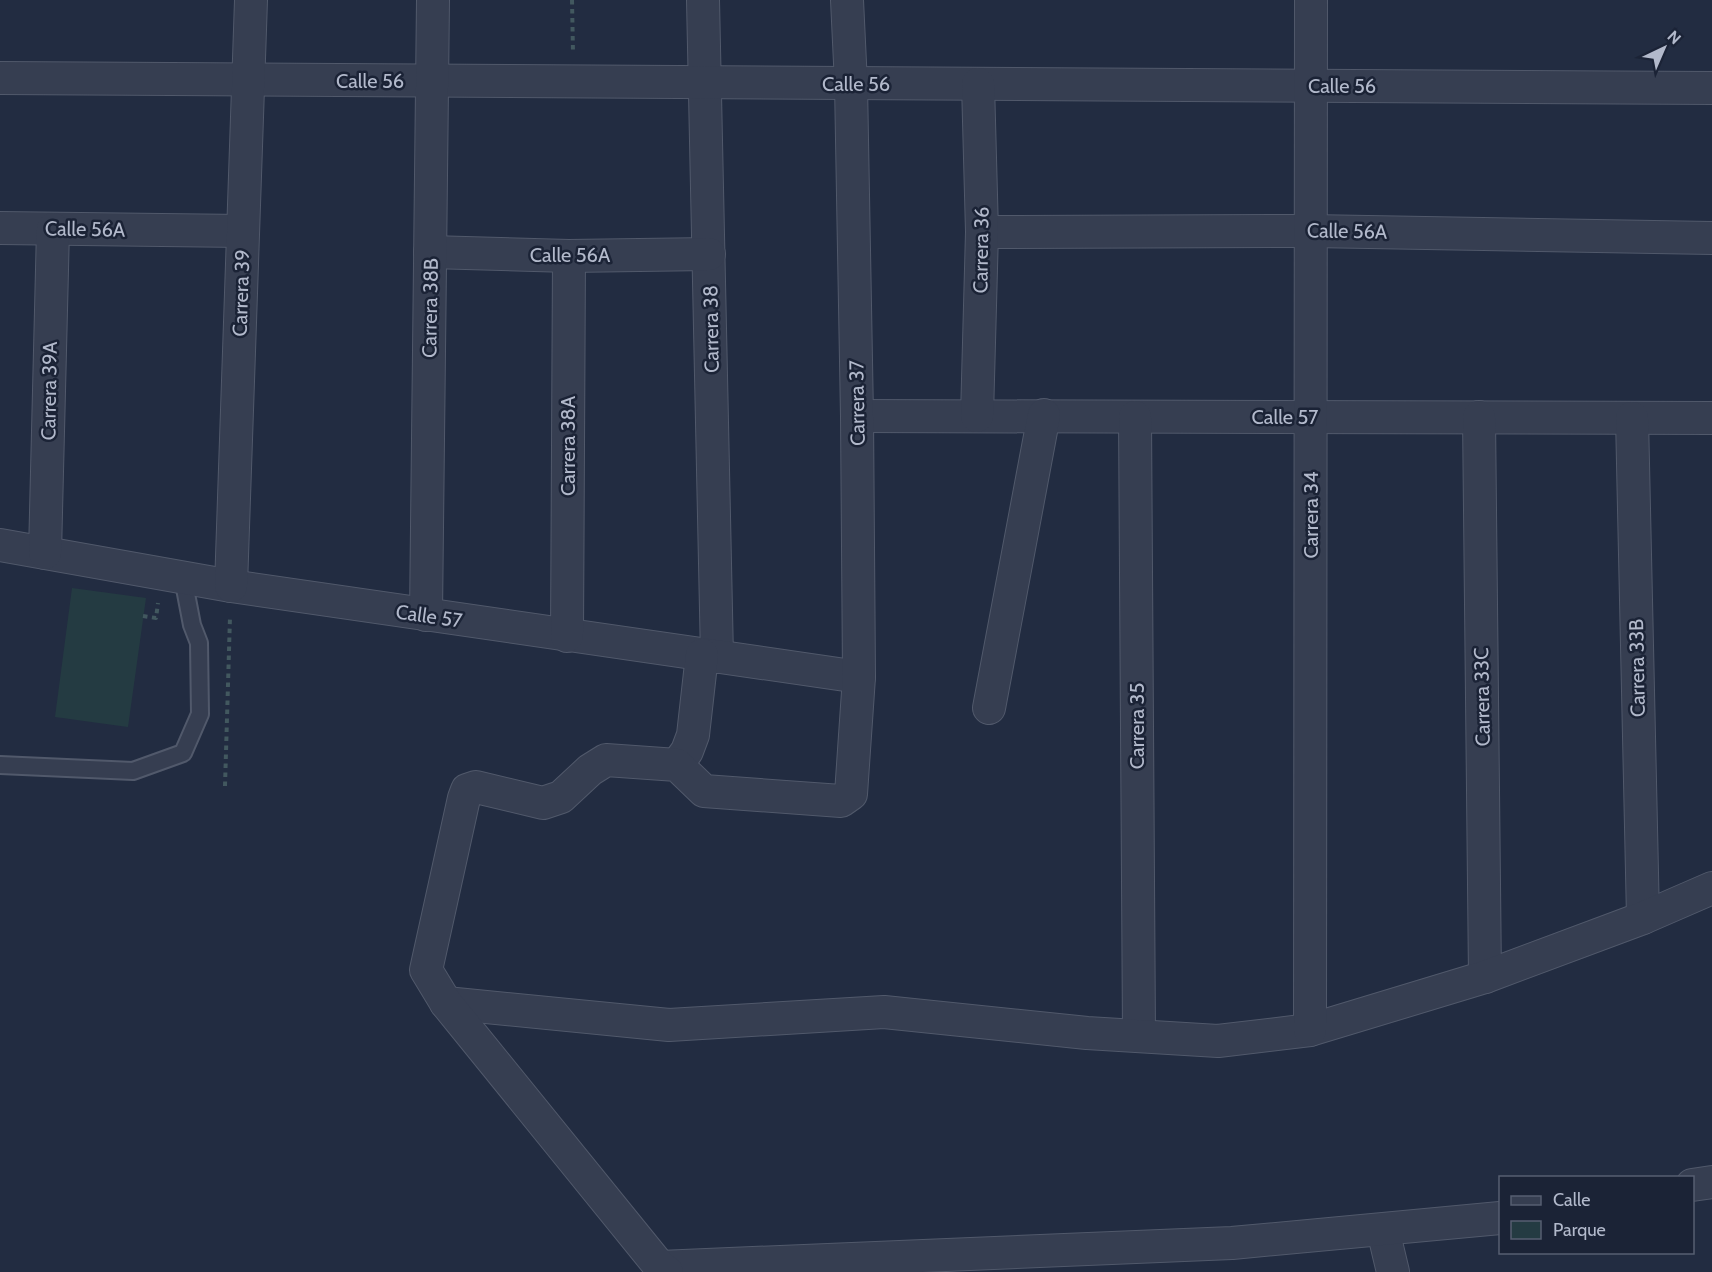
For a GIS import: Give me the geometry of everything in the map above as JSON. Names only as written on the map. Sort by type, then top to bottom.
[{"type":"street","name":"Carrera 39","points":[[231,586],[250,0]]},
{"type":"street","name":"Carrera 38B","points":[[426,615],[433,0]]},
{"type":"street","name":"Carrera 38","points":[[677,765],[687,751],[693,735],[710,656],[709,254],[703,0]]},
{"type":"street","name":"Carrera 37","points":[[677,765],[704,791],[841,801],[851,794],[859,678],[857,416],[851,84],[847,0]]},
{"type":"street","name":"Carrera 34","points":[[1310,1030],[1311,0]]},
{"type":"street","name":"Calle 56","points":[[0,78],[1712,88]]},
{"type":"street","name":"Carrera 36","points":[[977,416],[982,232],[978,84]]},
{"type":"street","name":"Calle 56A","points":[[0,228],[243,231]]},
{"type":"street","name":"Carrera 39A","points":[[45,553],[53,229]]},
{"type":"street","name":"Calle 56A","points":[[982,232],[1311,231],[1712,238]]},
{"type":"street","name":"Calle 56A","points":[[430,252],[569,256],[709,254]]},
{"type":"street","name":"Carrera 38A","points":[[567,636],[569,256]]},
{"type":"street","points":[[989,708],[1044,415]]},
{"type":"street","name":"Calle 57","points":[[857,416],[1712,418]]},
{"type":"street","name":"Carrera 35","points":[[1135,417],[1139,1036]]},
{"type":"street","name":"Carrera 33C","points":[[1479,417],[1485,977]]},
{"type":"street","name":"Carrera 33B","points":[[1632,418],[1643,918]]},
{"type":"street","name":"Calle 57","points":[[0,545],[231,586],[859,678]]},
{"type":"street","points":[[677,765],[606,760],[590,770],[561,797],[543,803],[476,787],[467,790],[426,970],[446,1003],[663,1270],[1232,1243],[1499,1218]]},
{"type":"street","points":[[446,1003],[669,1025],[884,1012],[1087,1033],[1218,1041],[1310,1030],[1485,977],[1643,918],[1712,888]]},
{"type":"street","points":[[1694,1185],[1712,1182]]},
{"type":"street","points":[[1383,1230],[1394,1272]]},
{"type":"lane","points":[[0,765],[133,771],[183,753],[200,714],[199,643],[192,625],[183,578]]},
{"type":"path","points":[[572,0],[573,82]]},
{"type":"path","points":[[225,786],[231,586]]},
{"type":"green space","points":[[72,588],[146,598],[128,727],[55,717]]}]
